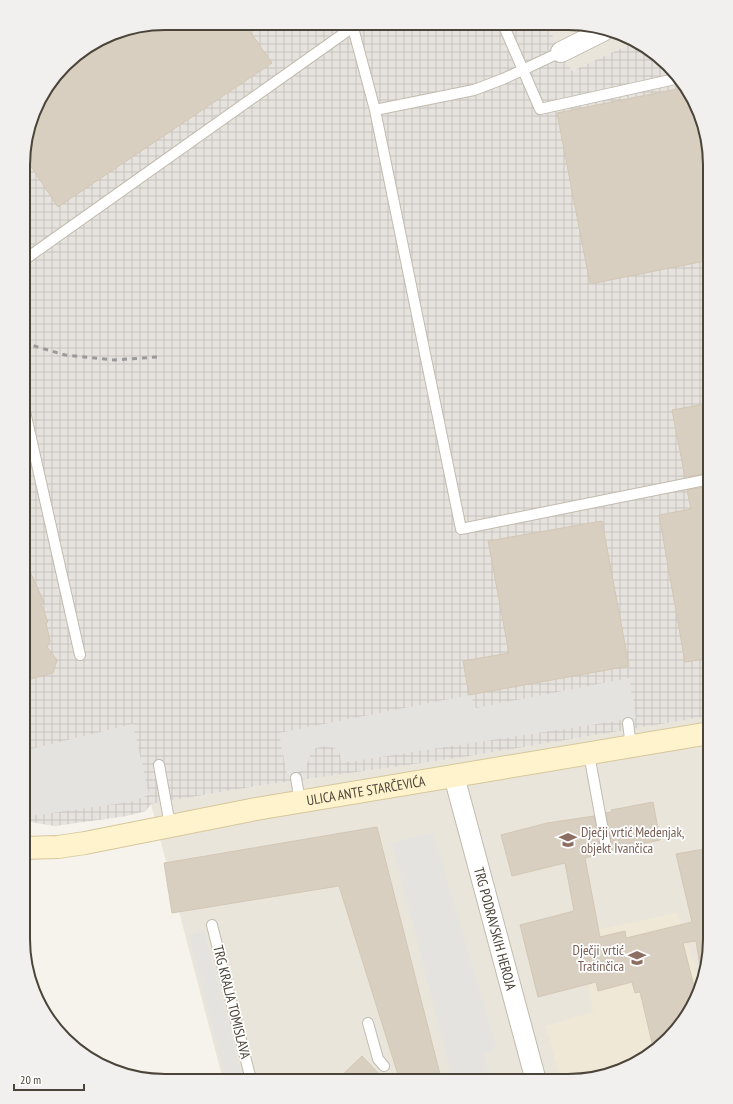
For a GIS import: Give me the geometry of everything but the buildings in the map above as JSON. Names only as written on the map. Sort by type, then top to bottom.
[{"type":"main road","name":"ULICA ANTE STARČEVIĆA","points":[[30,848],[58,847],[300,802],[703,734]]},
{"type":"street","points":[[561,52],[598,34]]},
{"type":"street","name":"TRG PODRAVSKIH HEROJA","points":[[454,776],[534,1074]]},
{"type":"lane","points":[[30,256],[346,30]]},
{"type":"lane","points":[[354,30],[375,110],[461,529],[703,480]]},
{"type":"lane","points":[[506,30],[540,109],[672,80]]},
{"type":"lane","points":[[375,110],[474,90],[503,79],[561,52]]},
{"type":"lane","points":[[30,434],[80,655]]},
{"type":"lane","points":[[628,723],[631,746]]},
{"type":"lane","points":[[589,754],[606,847]]},
{"type":"lane","points":[[159,765],[170,825]]},
{"type":"lane","points":[[296,778],[300,802]]},
{"type":"lane","name":"TRG KRALJA TOMISLAVA","points":[[212,925],[249,1074]]},
{"type":"lane","points":[[368,1023],[378,1059],[384,1066]]},
{"type":"shaded area","points":[[165,30],[549,30],[572,71],[629,44],[664,69],[685,97],[693,113],[702,147],[703,717],[458,758],[258,786],[151,804],[146,811],[127,816],[55,826],[30,822],[30,165],[31,147],[37,121],[48,97],[63,76],[76,63],[97,48],[113,40],[147,31]]},
{"type":"shaded area","points":[[549,30],[586,31],[620,40],[629,44],[572,71]]},
{"type":"shaded area","points":[[629,678],[636,718],[341,763],[340,753],[334,748],[326,746],[316,748],[311,752],[305,770],[287,775],[279,733],[470,695],[476,708]]},
{"type":"shaded area","points":[[703,717],[703,948],[693,991],[685,1007],[675,1021],[664,1035],[636,1056],[620,1064],[586,1073],[221,1074],[151,804],[258,786],[458,758]]},
{"type":"shaded area","points":[[133,724],[149,795],[129,802],[30,816],[30,749]]},
{"type":"shaded area","points":[[433,832],[496,1047],[484,1056],[488,1074],[451,1074],[392,843]]},
{"type":"shaded area","points":[[677,913],[697,976],[693,991],[685,1007],[675,1021],[664,1035],[636,1056],[620,1064],[595,1071],[586,1073],[559,1074],[546,1026],[593,1012],[578,934]]},
{"type":"shaded area","points":[[204,931],[241,1074],[224,1074],[189,935]]},
{"type":"railway","points":[[30,345],[65,355],[114,360],[157,357]]},
{"type":"place","name":"Dječji vrtić Medenjak, objekt Ivančica","points":[[568,840]]},
{"type":"place","name":"Dječji vrtić Tratinčica","points":[[637,958]]}]
